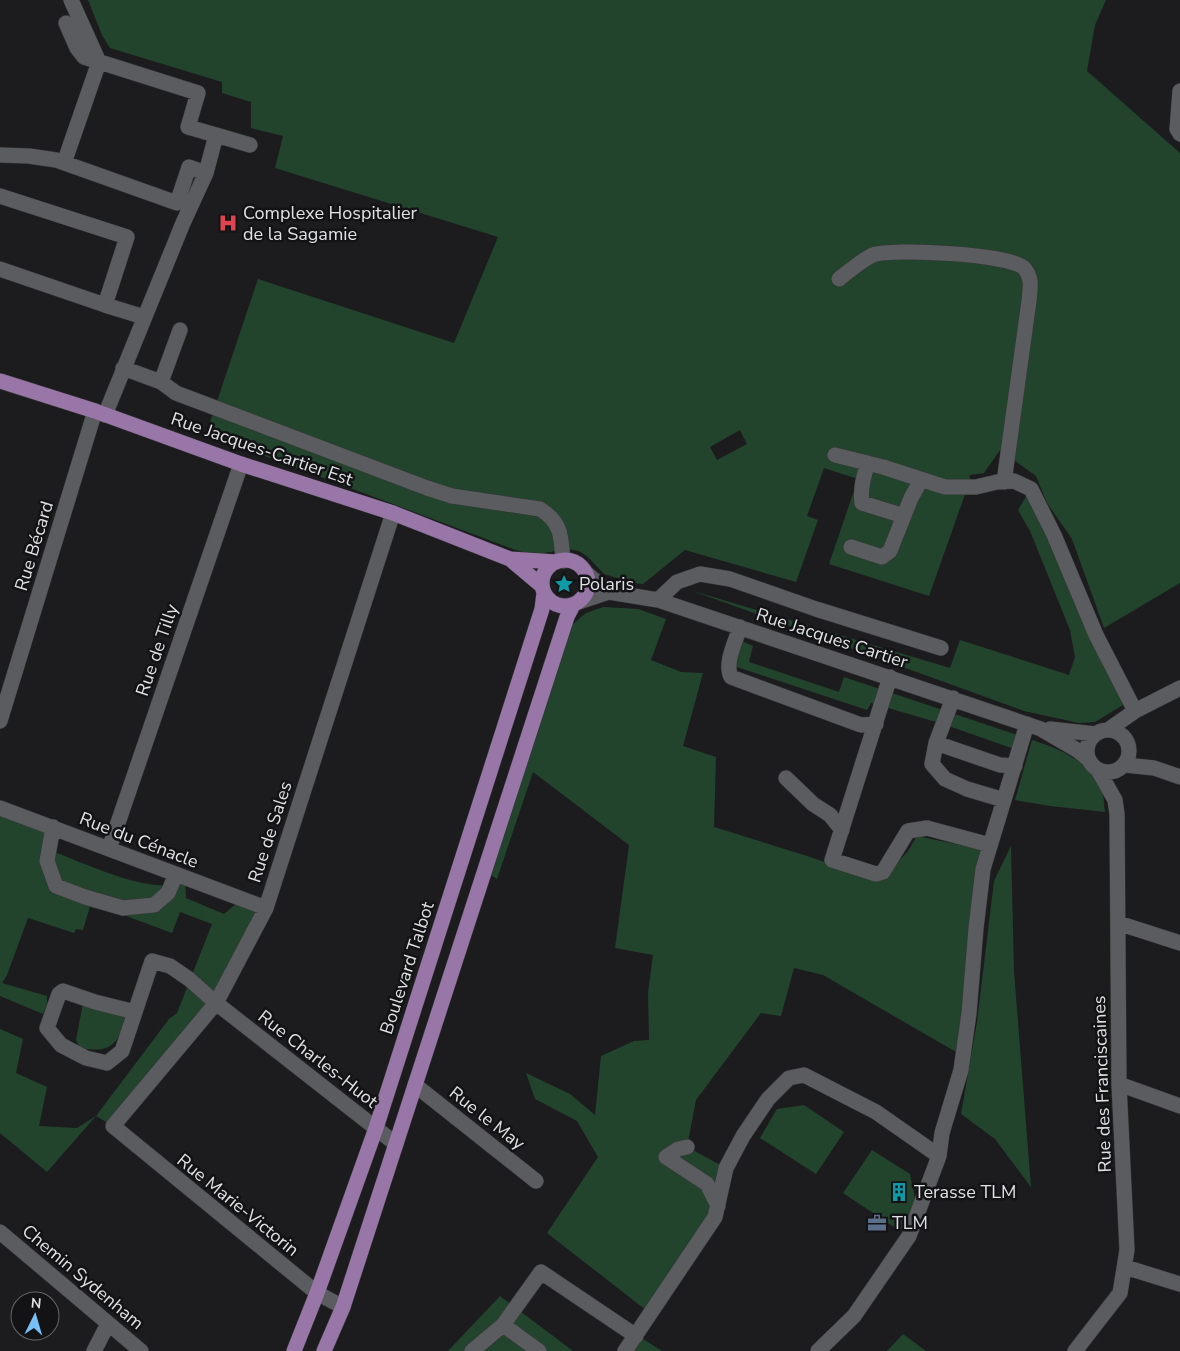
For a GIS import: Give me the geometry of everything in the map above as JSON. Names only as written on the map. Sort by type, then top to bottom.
[{"type":"main road","name":"Rue Jacques-Cartier Est","points":[[0,381],[100,413],[241,464],[394,513],[510,559],[560,561]]},
{"type":"main road","name":"Rue Jacques-Cartier Est","points":[[510,559],[543,590]]},
{"type":"main road","points":[[324,1351],[343,1307],[564,626],[576,604],[587,590],[586,573],[580,565],[574,562],[560,561],[546,571],[543,590],[548,599],[558,605],[576,604]]},
{"type":"main road","name":"Boulevard Talbot","points":[[294,1351],[317,1294],[376,1128],[542,609],[543,590]]},
{"type":"street","points":[[64,163],[99,62],[71,0]]},
{"type":"street","points":[[66,23],[77,48],[84,57],[198,93],[188,127],[250,145]]},
{"type":"street","points":[[1180,91],[1177,129],[1180,134]]},
{"type":"street","name":"Rue Bécard","points":[[0,721],[3,704],[100,413],[123,368],[206,173],[216,135]]},
{"type":"street","points":[[0,155],[30,156],[64,163],[177,203],[188,167],[206,173]]},
{"type":"street","points":[[0,196],[127,237],[105,305]]},
{"type":"street","points":[[839,279],[872,255],[891,252],[953,254],[1014,262],[1024,268],[1031,282],[1004,482]]},
{"type":"street","points":[[0,269],[144,317]]},
{"type":"street","points":[[161,382],[180,330]]},
{"type":"street","points":[[123,368],[161,382],[176,393],[427,488],[452,496],[540,509],[552,517],[561,536],[560,561]]},
{"type":"street","points":[[835,455],[945,486],[976,487],[1014,481],[1031,489],[1054,535],[1096,635],[1135,711],[1127,742],[1128,759],[1123,767]]},
{"type":"street","points":[[868,463],[862,479],[862,503],[904,516]]},
{"type":"street","name":"Rue de Tilly","points":[[109,849],[241,464]]},
{"type":"street","points":[[850,547],[882,557],[890,551],[921,480]]},
{"type":"street","name":"Rue de Sales","points":[[113,1126],[216,1003],[266,908],[394,513]]},
{"type":"street","points":[[586,573],[609,592]]},
{"type":"street","points":[[658,600],[677,582],[700,574],[730,579],[816,609],[941,648]]},
{"type":"street","name":"Rue Jacques Cartier","points":[[576,604],[609,592],[658,600],[1034,726],[1078,750],[1093,765]]},
{"type":"street","points":[[740,627],[729,662],[728,671],[732,677],[861,725],[876,724]]},
{"type":"street","points":[[890,677],[832,860],[876,874],[882,872],[908,831],[927,828],[990,845]]},
{"type":"street","points":[[1180,688],[1135,711],[1102,732],[1088,745],[1093,765],[1105,772],[1112,772],[1123,767],[1154,768],[1180,777]]},
{"type":"street","points":[[953,698],[936,743],[932,764],[945,779],[967,789],[1004,800]]},
{"type":"street","points":[[818,1351],[854,1316],[909,1236],[939,1156],[942,1133],[961,1070],[969,1013],[983,869],[1015,766],[1034,726]]},
{"type":"street","name":"Rue Jacques Cartier","points":[[1034,726],[1082,734],[1102,732]]},
{"type":"street","points":[[1102,732],[1115,731],[1154,768]]},
{"type":"street","points":[[936,743],[1000,765],[1015,766]]},
{"type":"street","name":"Rue des Franciscaines","points":[[1093,765],[1115,800]]},
{"type":"street","name":"Rue des Franciscaines","points":[[1075,1351],[1120,1293],[1127,1250],[1118,1084],[1117,814],[1115,800],[1123,767]]},
{"type":"street","points":[[786,778],[813,804],[830,815],[842,830]]},
{"type":"street","name":"Rue du Cénacle","points":[[0,808],[266,908]]},
{"type":"street","points":[[52,828],[47,861],[56,886],[85,897],[123,908],[154,905],[168,893],[176,874]]},
{"type":"street","points":[[1118,923],[1180,943]]},
{"type":"street","name":"Rue Charles-Huot","points":[[135,1012],[152,961],[170,966],[189,979],[216,1003],[396,1144]]},
{"type":"street","points":[[64,991],[95,1002],[135,1012],[122,1051],[106,1063],[86,1058],[61,1045],[47,1028],[59,994],[64,991]]},
{"type":"street","points":[[625,1351],[715,1217],[726,1168],[743,1136],[768,1098],[789,1078],[804,1075],[876,1112],[939,1156]]},
{"type":"street","points":[[1118,1084],[1180,1106]]},
{"type":"street","name":"Rue le May","points":[[415,1085],[536,1181]]},
{"type":"street","name":"Rue Marie-Victorin","points":[[113,1126],[317,1294],[343,1307]]},
{"type":"street","points":[[686,1147],[678,1149],[666,1158],[707,1184],[718,1206]]},
{"type":"street","name":"Chemin Sydenham","points":[[0,1232],[141,1351]]},
{"type":"street","points":[[1125,1267],[1180,1284]]},
{"type":"street","points":[[472,1351],[503,1325],[541,1272],[636,1336]]},
{"type":"street","points":[[94,1351],[108,1324]]},
{"type":"street","points":[[503,1325],[539,1351]]},
{"type":"green space","points":[[88,0],[1106,0],[1095,25],[1087,71],[1180,153],[1180,583],[1104,628],[1072,539],[1047,503],[1036,476],[1000,450],[984,473],[970,475],[969,483],[929,596],[829,564],[858,479],[824,468],[807,516],[818,520],[796,582],[685,550],[643,584],[604,574],[588,557],[579,551],[568,549],[532,555],[206,434],[258,279],[454,343],[498,237],[275,168],[283,136],[251,128],[251,102],[222,93],[222,82],[110,48],[102,35]],"holes":[[[740,430],[747,444],[717,460],[710,447]]]},
{"type":"green space","points":[[1027,495],[1123,705],[1095,722],[1079,723],[1024,711],[693,591],[950,668],[960,640],[1069,675],[1075,657],[1070,630],[1030,531],[1018,510]]},
{"type":"green space","points":[[603,607],[638,609],[666,619],[651,660],[681,672],[703,673],[683,746],[716,757],[714,827],[880,881],[908,851],[917,836],[984,850],[963,1056],[823,975],[794,968],[781,1016],[761,1013],[696,1100],[687,1147],[726,1168],[715,1217],[651,1314],[547,1233],[598,1157],[577,1121],[535,1099],[526,1073],[570,1094],[595,1115],[601,1056],[634,1041],[649,1040],[648,993],[653,955],[615,948],[629,845],[533,772],[497,879],[489,874],[572,625],[586,613]]},
{"type":"green space","points":[[737,639],[753,646],[749,662],[839,692],[844,677],[1020,736],[1017,750],[943,724],[871,703],[867,710],[731,665]]},
{"type":"green space","points":[[1032,740],[1053,747],[1072,757],[1088,770],[1102,791],[1105,812],[1015,800]]},
{"type":"green space","points":[[0,808],[53,827],[49,850],[110,874],[160,885],[172,884],[185,877],[186,898],[224,914],[242,899],[266,908],[216,1003],[113,1126],[96,1116],[169,1019],[177,1013],[212,924],[180,912],[172,933],[91,903],[83,930],[76,929],[74,933],[28,918],[7,975],[2,983],[47,996],[47,1005],[43,1014],[0,996]]},
{"type":"green space","points":[[1011,846],[1014,971],[1031,1187],[995,1139],[961,1114],[977,1022],[994,881]]},
{"type":"green space","points":[[109,999],[128,1020],[119,1036],[111,1046],[106,1048],[80,1048],[76,1040],[83,1003]]},
{"type":"green space","points":[[0,1029],[23,1039],[16,1073],[47,1087],[39,1126],[77,1128],[96,1116],[47,1172],[0,1133]]},
{"type":"green space","points":[[804,1105],[844,1132],[816,1174],[760,1138],[777,1109]]},
{"type":"green space","points":[[872,1150],[910,1174],[916,1204],[900,1231],[843,1193]]},
{"type":"green space","points":[[500,1296],[573,1351],[448,1351]]},
{"type":"green space","points":[[903,1334],[926,1351],[887,1351]]},
{"type":"green space","points":[[637,1335],[662,1351],[625,1351]]},
{"type":"place","name":"Complexe Hospitalier de la Sagamie","points":[[228,223]]},
{"type":"place","name":"Polaris","points":[[564,584]]},
{"type":"place","name":"Terasse TLM","points":[[899,1192]]},
{"type":"place","name":"TLM","points":[[877,1223]]}]
